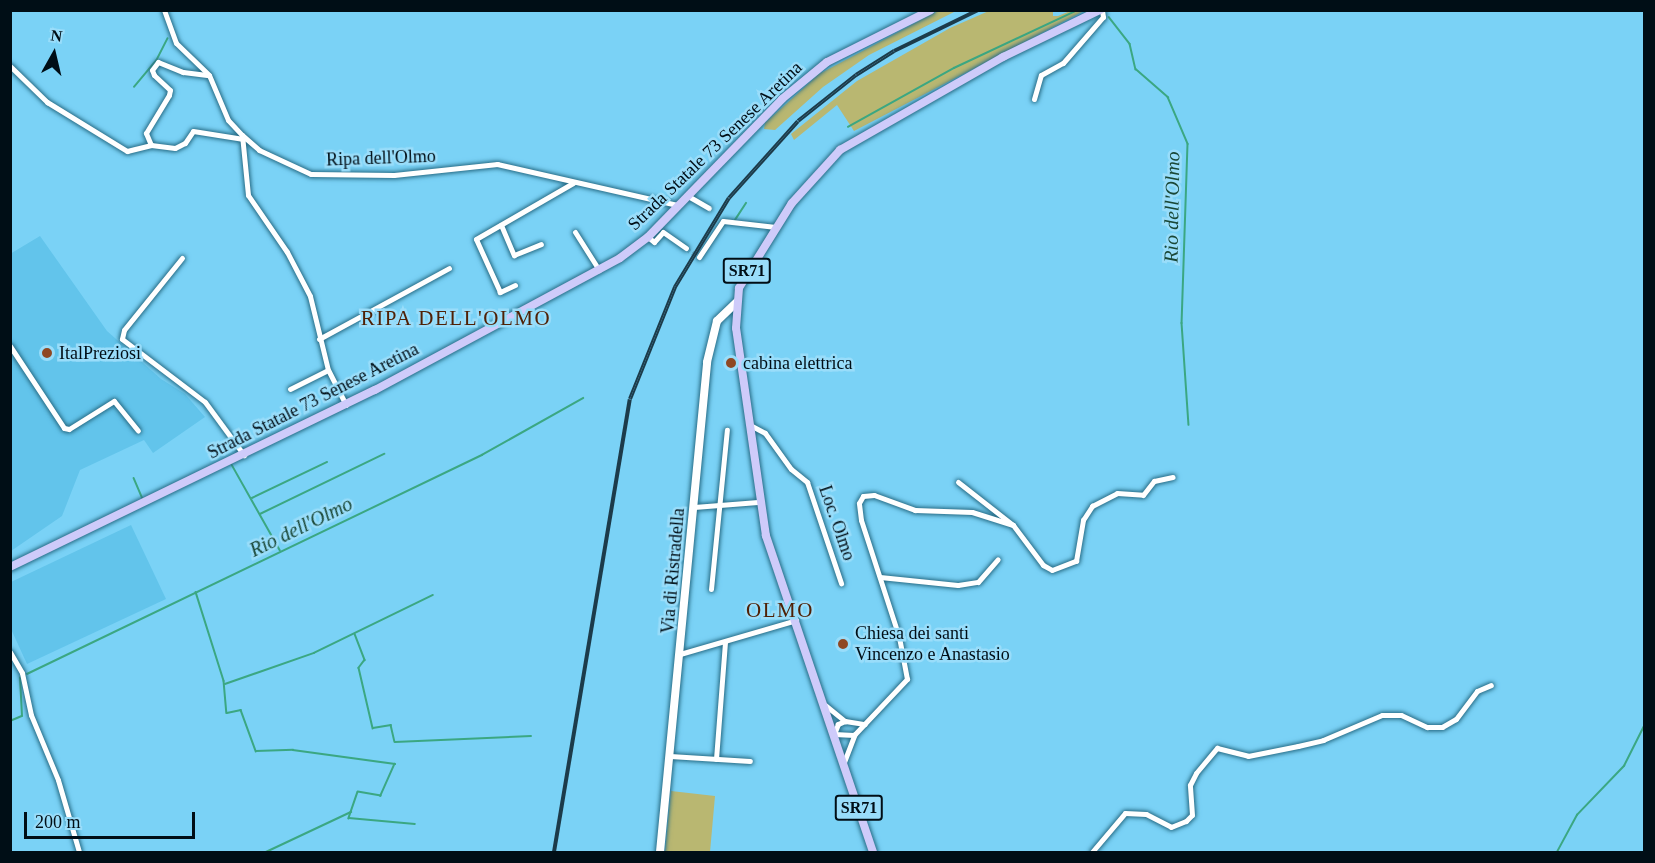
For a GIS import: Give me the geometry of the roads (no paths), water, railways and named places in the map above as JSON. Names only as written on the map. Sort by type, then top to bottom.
[{"type":"main road","name":"Strada Statale 73 Senese Aretina","points":[[10,569],[148,499],[346,405],[599,270],[648,237],[782,99],[827,62],[931,10]]},
{"type":"main road","name":"SR71","points":[[873,852],[758,502],[750,425],[735,328],[737,302],[747,271],[776,227],[816,174],[858,137],[1003,57],[1101,10]]},
{"type":"street","points":[[164,10],[176,43],[209,75],[228,120],[242,137],[248,195],[287,252],[310,296],[328,370],[346,405]]},
{"type":"street","points":[[1034,99],[1041,75],[1063,63],[1103,17],[1101,10]]},
{"type":"street","points":[[151,145],[146,133],[170,90],[154,75],[154,64],[163,62],[183,72],[209,75]]},
{"type":"street","points":[[10,66],[47,102],[106,141],[127,151],[151,145],[175,148],[185,143],[193,131],[242,137]]},
{"type":"street","name":"Ripa dell'Olmo","points":[[242,137],[259,150],[311,174],[394,175],[497,164],[678,205]]},
{"type":"street","points":[[515,285],[500,292],[476,239],[573,183]]},
{"type":"street","points":[[688,196],[709,208]]},
{"type":"street","points":[[699,257],[723,221],[776,227]]},
{"type":"street","points":[[501,225],[514,255],[541,244]]},
{"type":"street","points":[[575,232],[599,270]]},
{"type":"street","points":[[648,237],[654,242],[663,232],[686,248]]},
{"type":"street","points":[[182,258],[124,330],[122,339],[205,402],[244,455]]},
{"type":"street","points":[[320,339],[449,268]]},
{"type":"street","name":"Via di Ristradella","points":[[660,852],[709,346],[717,321],[737,302]]},
{"type":"street","points":[[10,346],[64,428],[69,429],[114,401],[138,431]]},
{"type":"street","points":[[290,390],[328,370]]},
{"type":"street","name":"Loc. Olmo","points":[[750,425],[765,433],[791,470],[807,482],[841,583]]},
{"type":"street","points":[[711,589],[727,430]]},
{"type":"street","points":[[958,482],[1013,525],[1043,565],[1061,570],[1076,561],[1083,520],[1092,506],[1117,493],[1143,495],[1154,481],[1173,477]]},
{"type":"street","points":[[844,763],[855,734],[907,679],[899,637],[861,520],[859,503],[862,496],[874,495],[915,510],[972,512],[1013,525]]},
{"type":"street","points":[[694,507],[758,502]]},
{"type":"street","points":[[880,577],[958,585],[978,582],[998,559]]},
{"type":"street","points":[[680,654],[796,620]]},
{"type":"street","points":[[716,759],[725,642]]},
{"type":"street","points":[[10,652],[22,673],[31,715],[58,780],[79,852]]},
{"type":"street","points":[[1092,852],[1125,813],[1146,814],[1171,827],[1186,821],[1192,815],[1190,785],[1196,772],[1217,748],[1248,756],[1298,747],[1323,740],[1382,715],[1401,715],[1427,727],[1442,727],[1456,719],[1478,691],[1491,685]]},
{"type":"street","points":[[825,705],[846,721],[865,724]]},
{"type":"street","points":[[846,721],[838,724],[834,734],[847,737],[855,734]]},
{"type":"street","points":[[670,756],[750,761]]},
{"type":"waterway","name":"Rio dell'Olmo","points":[[848,127],[954,68],[1078,10]]},
{"type":"waterway","name":"Rio dell'Olmo","points":[[1109,17],[1130,44],[1136,69],[1168,97],[1188,144],[1182,323],[1189,425]]},
{"type":"waterway","points":[[134,87],[156,61],[167,39]]},
{"type":"waterway","name":"Rio dell'Olmo","points":[[735,220],[746,203]]},
{"type":"waterway","name":"Rio dell'Olmo","points":[[27,674],[482,455],[583,398]]},
{"type":"waterway","points":[[260,514],[384,454]]},
{"type":"waterway","points":[[252,498],[327,462]]},
{"type":"waterway","points":[[231,463],[280,550]]},
{"type":"waterway","points":[[134,478],[143,499]]},
{"type":"waterway","points":[[196,592],[224,681],[227,713],[241,710],[256,751],[293,750],[395,764],[381,796],[358,792],[349,818],[415,824]]},
{"type":"waterway","points":[[225,684],[314,653],[433,595]]},
{"type":"waterway","points":[[355,634],[365,660],[359,668],[373,728],[391,725],[395,742],[531,736]]},
{"type":"waterway","name":"Rio dell'Olmo","points":[[10,721],[22,716],[20,678]]},
{"type":"waterway","points":[[1557,852],[1577,815],[1624,766],[1644,726]]},
{"type":"waterway","points":[[266,852],[351,812]]},
{"type":"tunnel","points":[[686,248],[699,257]]},
{"type":"railway","points":[[554,852],[630,399],[675,287],[729,198],[798,121],[856,75],[894,51],[978,10]]},
{"type":"place","name":"ItalPreziosi","points":[[47,353]]},
{"type":"place","name":"cabina elettrica","points":[[731,363]]},
{"type":"place","name":"Chiesa dei santi Vincenzo e Anastasio","points":[[843,644]]},
{"type":"district","name":"RIPA DELL'OLMO","points":[[456,318]]},
{"type":"district","name":"OLMO","points":[[780,610]]}]
